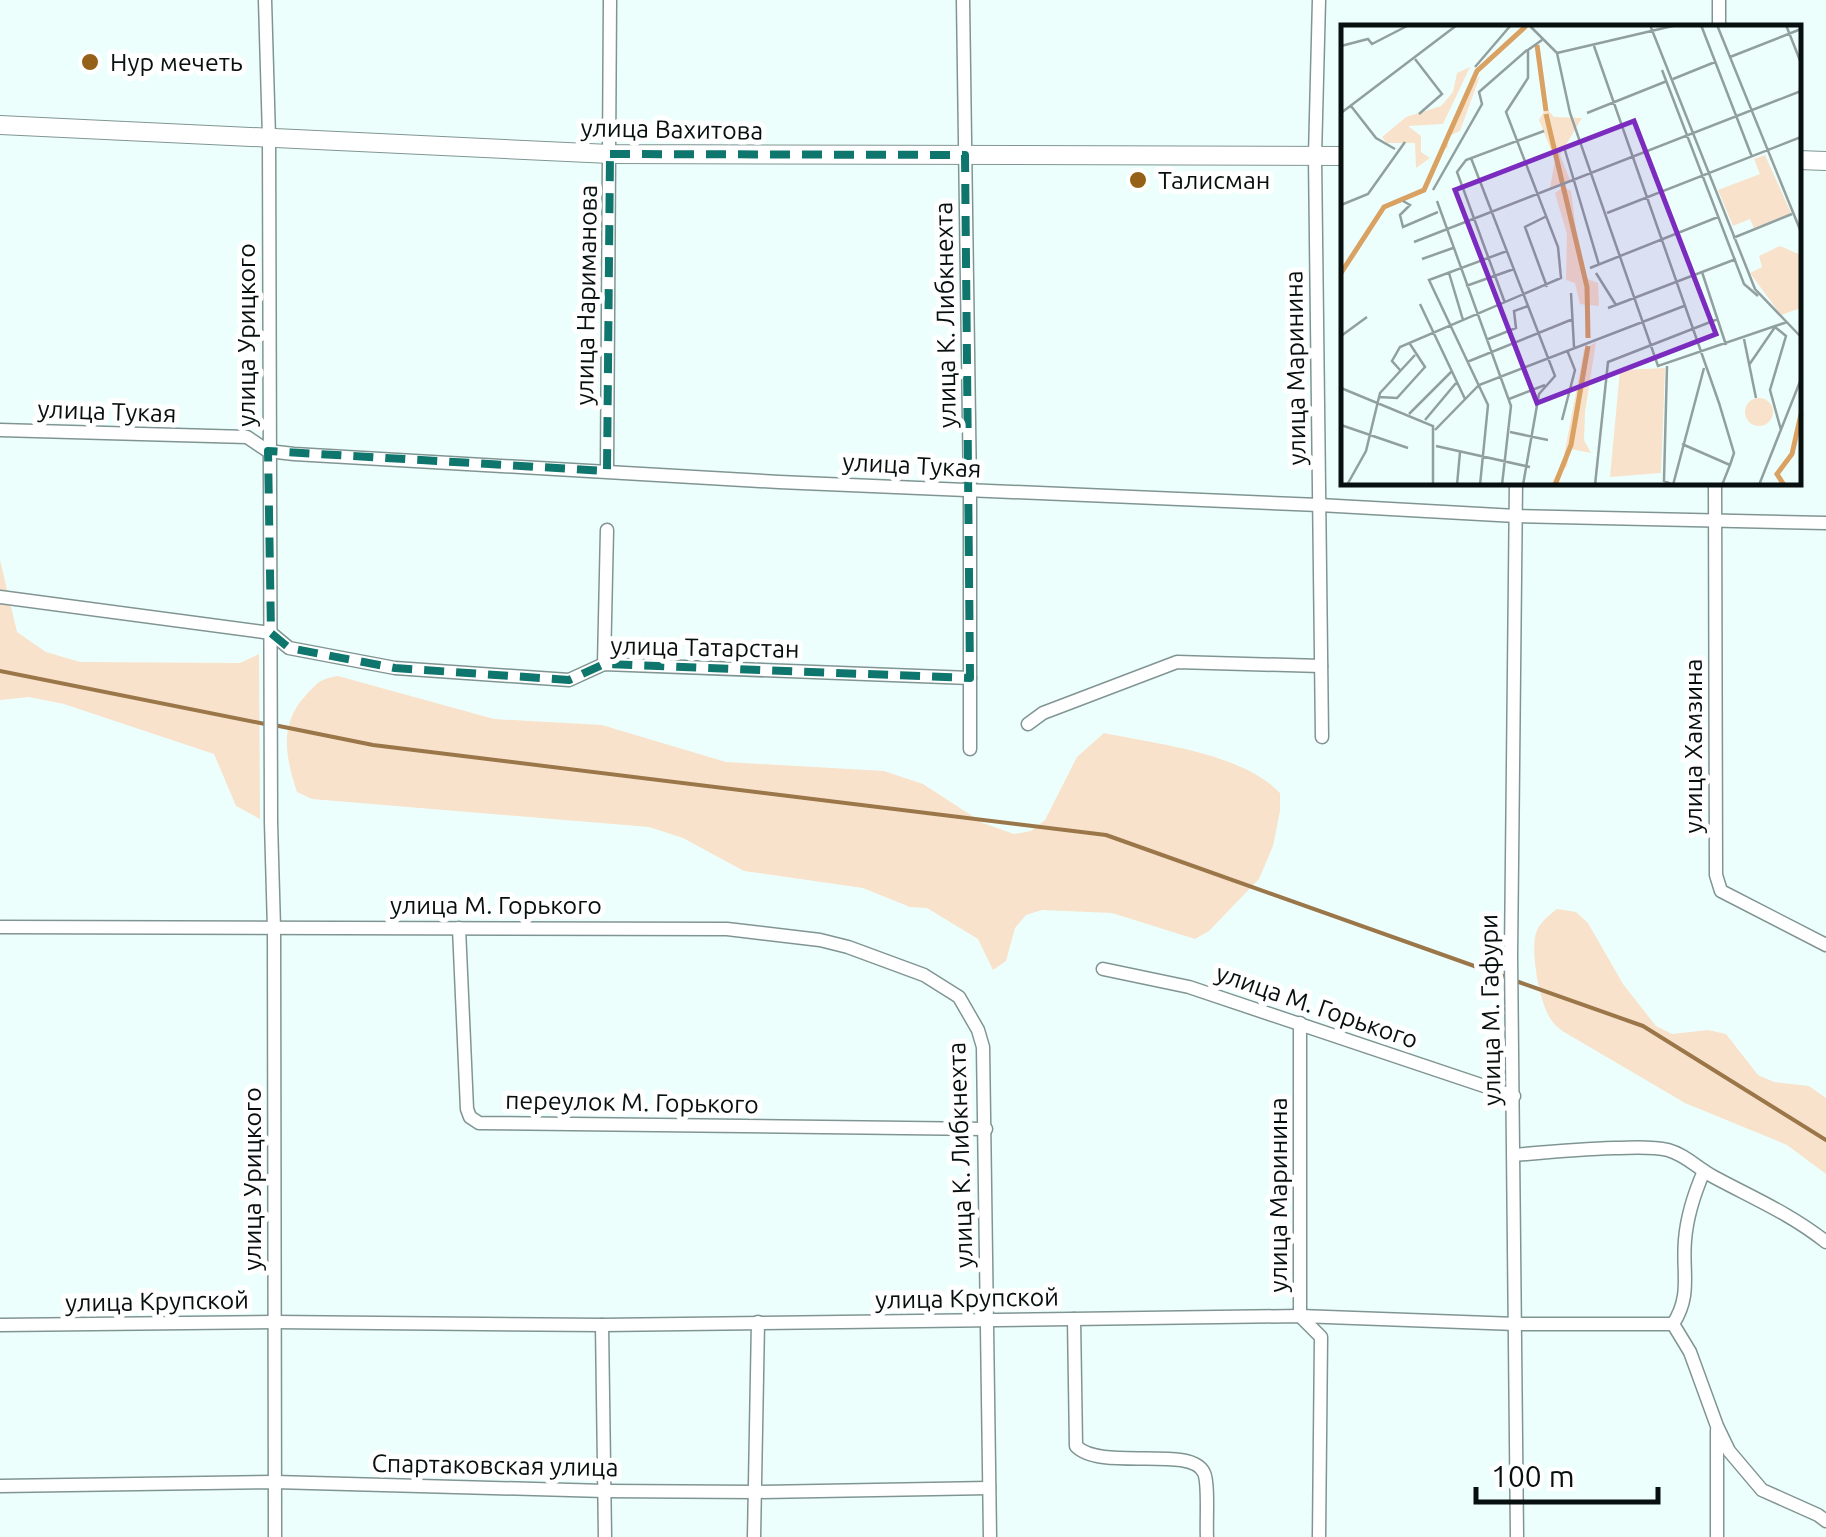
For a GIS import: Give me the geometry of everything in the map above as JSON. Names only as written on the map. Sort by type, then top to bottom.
[{"type":"street","name":"улица Урицкого","points":[[265,0],[269,138],[275,1537]]},
{"type":"street","name":"улица Нариманова","points":[[606,472],[610,0]]},
{"type":"street","name":"улица К. Либкнехта","points":[[962,0],[970,749]]},
{"type":"street","name":"улица Маринина","points":[[1318,0],[1315,156],[1322,736]]},
{"type":"street","points":[[1719,25],[1720,0]]},
{"type":"street","name":"улица Вахитова","points":[[0,125],[610,154],[1341,156]]},
{"type":"street","points":[[1801,160],[1826,161]]},
{"type":"street","name":"улица Тукая","points":[[0,430],[247,438],[268,451],[294,454],[970,491],[1516,516],[1826,523]]},
{"type":"street","name":"улица М. Гафури","points":[[1516,485],[1511,956],[1517,1537]]},
{"type":"street","name":"улица Хамзина","points":[[1715,485],[1716,875],[1721,891],[1826,946]]},
{"type":"street","points":[[604,664],[607,530]]},
{"type":"street","name":"улица Татарстан","points":[[0,597],[271,633],[288,648],[395,668],[569,680],[604,664],[970,678]]},
{"type":"street","points":[[1028,724],[1043,712],[1177,662],[1322,666]]},
{"type":"street","name":"улица М. Горького","points":[[0,927],[727,930],[820,940],[848,947],[924,975],[952,990],[970,1013]]},
{"type":"street","name":"переулок М. Горького","points":[[459,928],[467,1109],[470,1117],[479,1122],[986,1129]]},
{"type":"street","name":"улица М. Горького","points":[[1103,969],[1190,987],[1514,1096]]},
{"type":"street","name":"улица К. Либкнехта","points":[[970,1013],[983,1047],[990,1537]]},
{"type":"street","name":"улица Маринина","points":[[1300,1023],[1300,1316],[1321,1337],[1319,1537]]},
{"type":"street","points":[[1514,1154],[1644,1147],[1666,1150],[1687,1157],[1704,1171],[1777,1208],[1826,1242]]},
{"type":"street","points":[[1704,1171],[1687,1225],[1686,1293],[1673,1324],[1695,1363],[1729,1451],[1762,1490],[1826,1521]]},
{"type":"street","name":"улица Крупской","points":[[0,1325],[602,1325],[1300,1316],[1516,1324],[1673,1324]]},
{"type":"street","points":[[1074,1319],[1076,1446],[1094,1455],[1170,1459],[1198,1465],[1205,1473],[1207,1537]]},
{"type":"street","points":[[754,1537],[758,1322]]},
{"type":"street","points":[[602,1325],[606,1537]]},
{"type":"street","points":[[1716,1537],[1717,1426]]},
{"type":"street","name":"Спартаковская улица","points":[[0,1486],[275,1482],[605,1491],[989,1488]]},
{"type":"highlighted area","points":[[610,154],[965,155],[970,678],[604,664],[569,680],[395,668],[289,648],[271,633],[268,451],[607,471]]},
{"type":"shaded area","points":[[0,560],[17,632],[46,652],[80,662],[240,663],[259,654],[260,819],[236,806],[214,754],[64,704],[29,697],[0,700]]},
{"type":"shaded area","points":[[338,676],[494,719],[602,725],[726,762],[884,771],[923,784],[983,823],[1014,834],[1031,831],[1045,820],[1077,757],[1104,733],[1198,752],[1244,768],[1280,793],[1280,811],[1273,846],[1259,879],[1209,931],[1195,939],[1112,913],[1042,910],[1026,915],[1015,928],[1006,961],[993,970],[978,939],[927,908],[910,907],[863,888],[744,871],[683,838],[649,827],[312,799],[297,792],[288,754],[288,730],[297,706],[310,691],[323,680]]},
{"type":"shaded area","points":[[1557,909],[1576,912],[1588,923],[1623,984],[1656,1026],[1672,1034],[1708,1030],[1726,1034],[1758,1075],[1774,1082],[1809,1086],[1826,1098],[1826,1174],[1787,1145],[1685,1103],[1556,1026],[1544,1004],[1537,978],[1534,942],[1538,929]]},
{"type":"waterway","points":[[0,671],[265,724]]},
{"type":"waterway","points":[[274,725],[373,745],[1106,835],[1508,978]]},
{"type":"waterway","points":[[1516,981],[1643,1026],[1826,1140]]},
{"type":"place","name":"Нур мечеть","points":[[90,62]]},
{"type":"place","name":"Талисман","points":[[1138,180]]}]
